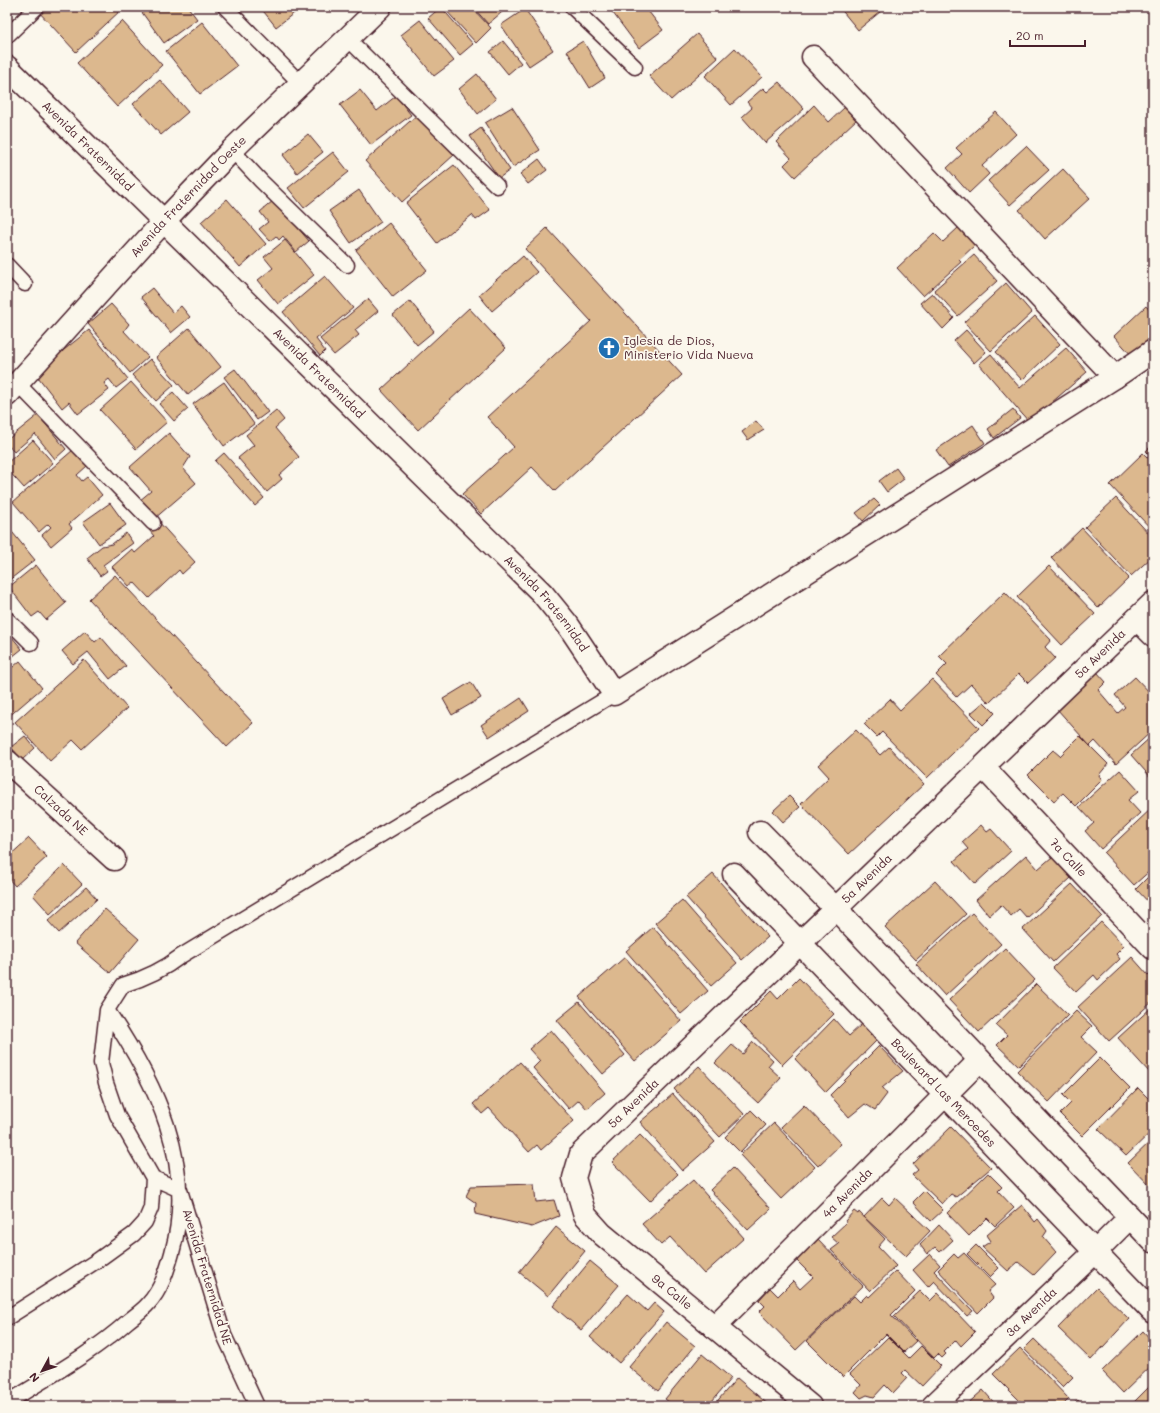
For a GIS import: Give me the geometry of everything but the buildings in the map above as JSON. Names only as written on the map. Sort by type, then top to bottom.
[{"type":"street","name":"Avenida Fraternidad Oeste","points":[[12,390],[163,222],[232,150],[380,7]]},
{"type":"street","points":[[813,57],[1116,377]]},
{"type":"street","name":"Avenida Fraternidad","points":[[7,67],[542,593],[568,625],[614,694]]},
{"type":"street","points":[[614,694],[1116,377],[1153,351]]},
{"type":"street","name":"5a Avenida","points":[[581,1154],[801,943],[835,908],[984,768],[1153,603]]},
{"type":"street","points":[[1136,619],[1153,635]]},
{"type":"street","name":"Calzada NE","points":[[7,761],[114,859]]},
{"type":"street","name":"7a Calle","points":[[984,768],[1153,948]]},
{"type":"street","points":[[760,832],[835,908],[1153,1241]]},
{"type":"street","name":"Boulevard Las Mercedes","points":[[734,874],[1153,1312]]},
{"type":"street","name":"4a Avenida","points":[[714,1327],[980,1060]]},
{"type":"street","name":"9a Calle","points":[[581,1154],[574,1178],[585,1215],[602,1234],[810,1406]]},
{"type":"street","name":"3a Avenida","points":[[933,1406],[1130,1217]]},
{"type":"lane","points":[[7,36],[37,7]]},
{"type":"lane","points":[[225,7],[300,84]]},
{"type":"lane","points":[[572,7],[635,67]]},
{"type":"lane","points":[[347,38],[497,186]]},
{"type":"lane","points":[[232,150],[261,181],[347,265]]},
{"type":"lane","points":[[7,266],[25,284]]},
{"type":"lane","points":[[12,390],[153,523]]},
{"type":"lane","points":[[7,619],[31,643]]},
{"type":"lane","points":[[7,1318],[98,1260],[134,1234],[145,1222],[151,1208],[153,1178],[117,1115],[101,1063],[107,1010],[123,985],[146,978],[165,968],[181,956],[614,694]]},
{"type":"lane","name":"Avenida Fraternidad NE","points":[[107,1010],[132,1047],[154,1089],[173,1142],[180,1190],[224,1335],[257,1406]]},
{"type":"lane","points":[[7,1403],[106,1340],[148,1304],[160,1286],[177,1236],[180,1190],[153,1178]]},
{"type":"place","name":"Iglesia de Dios, Ministerio Vida Nueva","points":[[609,348]]}]
